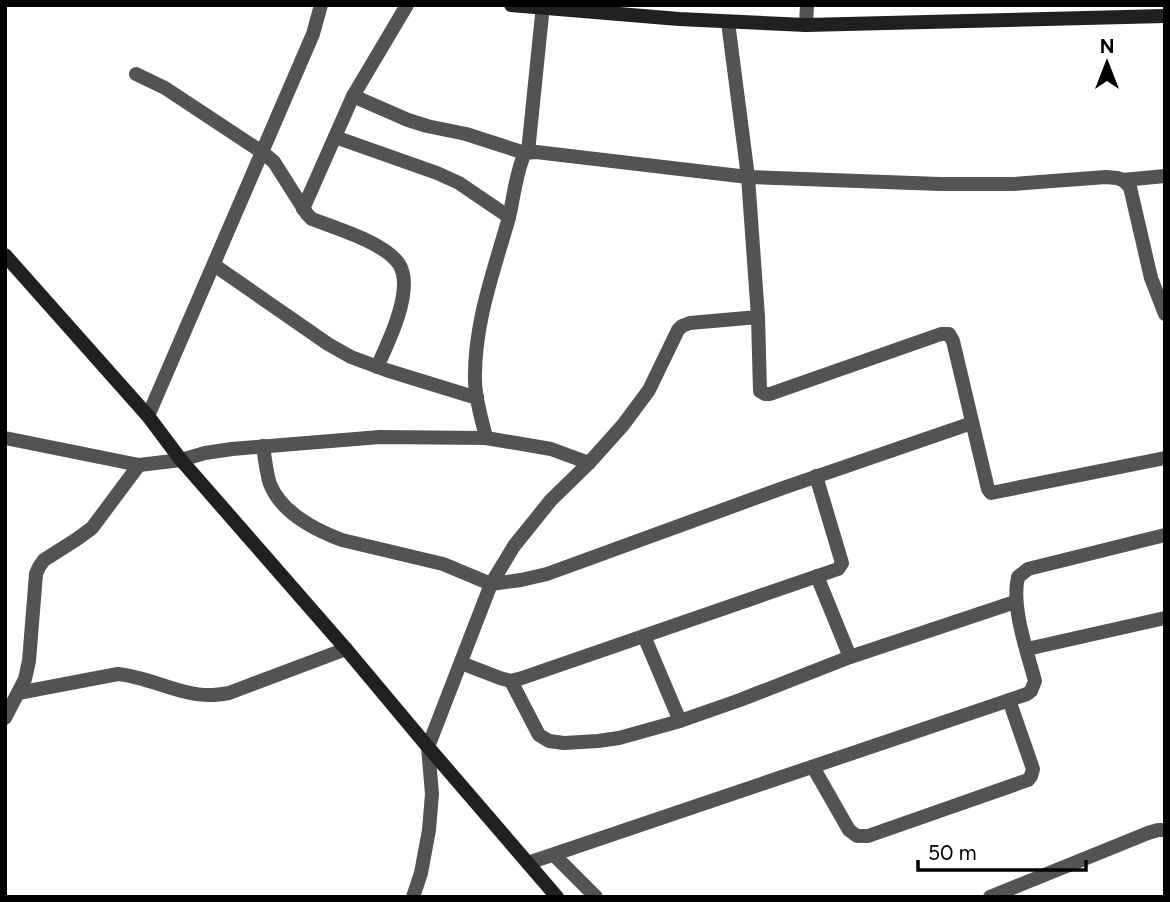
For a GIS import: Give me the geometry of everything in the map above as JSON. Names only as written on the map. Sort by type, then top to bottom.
[{"type":"street","points":[[148,416],[313,34],[321,5]]},
{"type":"street","points":[[303,209],[353,96],[407,5]]},
{"type":"street","points":[[511,5],[728,22],[806,25],[1165,16]]},
{"type":"street","points":[[806,25],[807,5]]},
{"type":"street","points":[[486,438],[475,382],[477,346],[489,283],[509,217],[522,159],[527,153],[542,6]]},
{"type":"street","points":[[728,22],[748,177],[758,317],[760,391],[770,394],[941,334],[948,334],[953,341],[991,493],[1165,458]]},
{"type":"street","points":[[136,74],[165,88],[262,152],[274,162],[312,219],[360,237],[383,250],[400,265],[404,280],[401,304],[394,329],[377,367]]},
{"type":"street","points":[[353,96],[426,126],[466,134],[527,153],[748,177],[1014,184],[1106,177],[1123,180],[1165,176]]},
{"type":"street","points":[[335,137],[459,183],[509,217]]},
{"type":"street","points":[[1123,180],[1130,187],[1151,278],[1165,314]]},
{"type":"street","points":[[5,255],[148,416],[181,460],[557,897]]},
{"type":"street","points":[[214,265],[351,358],[477,398]]},
{"type":"street","points":[[412,897],[421,873],[429,830],[432,794],[428,747],[491,584],[514,546],[551,500],[623,425],[649,390],[681,326],[758,317]]},
{"type":"street","points":[[263,446],[269,480],[278,499],[294,514],[326,534],[436,562],[491,584],[547,574],[816,476],[972,423]]},
{"type":"street","points":[[5,438],[139,465],[263,446],[380,437],[486,438],[551,449],[589,463]]},
{"type":"street","points":[[5,718],[25,679],[29,661],[36,574],[39,567],[44,560],[92,528],[139,465]]},
{"type":"street","points":[[461,663],[511,681],[838,569],[842,563],[816,476]]},
{"type":"street","points":[[528,863],[1027,694],[1034,687],[1035,681],[1015,602],[1018,577],[1028,569],[1165,535]]},
{"type":"street","points":[[817,576],[850,657]]},
{"type":"street","points":[[511,681],[539,734],[549,741],[597,741],[680,721],[850,657],[1015,602]]},
{"type":"street","points":[[1027,649],[1165,618]]},
{"type":"street","points":[[644,636],[680,721]]},
{"type":"street","points":[[18,693],[118,674],[211,696],[229,693],[346,649]]},
{"type":"street","points":[[813,766],[849,830],[857,836],[868,836],[1028,779],[1032,769],[1009,700]]},
{"type":"street","points":[[990,897],[1148,833],[1165,830]]},
{"type":"street","points":[[554,855],[596,897]]}]
